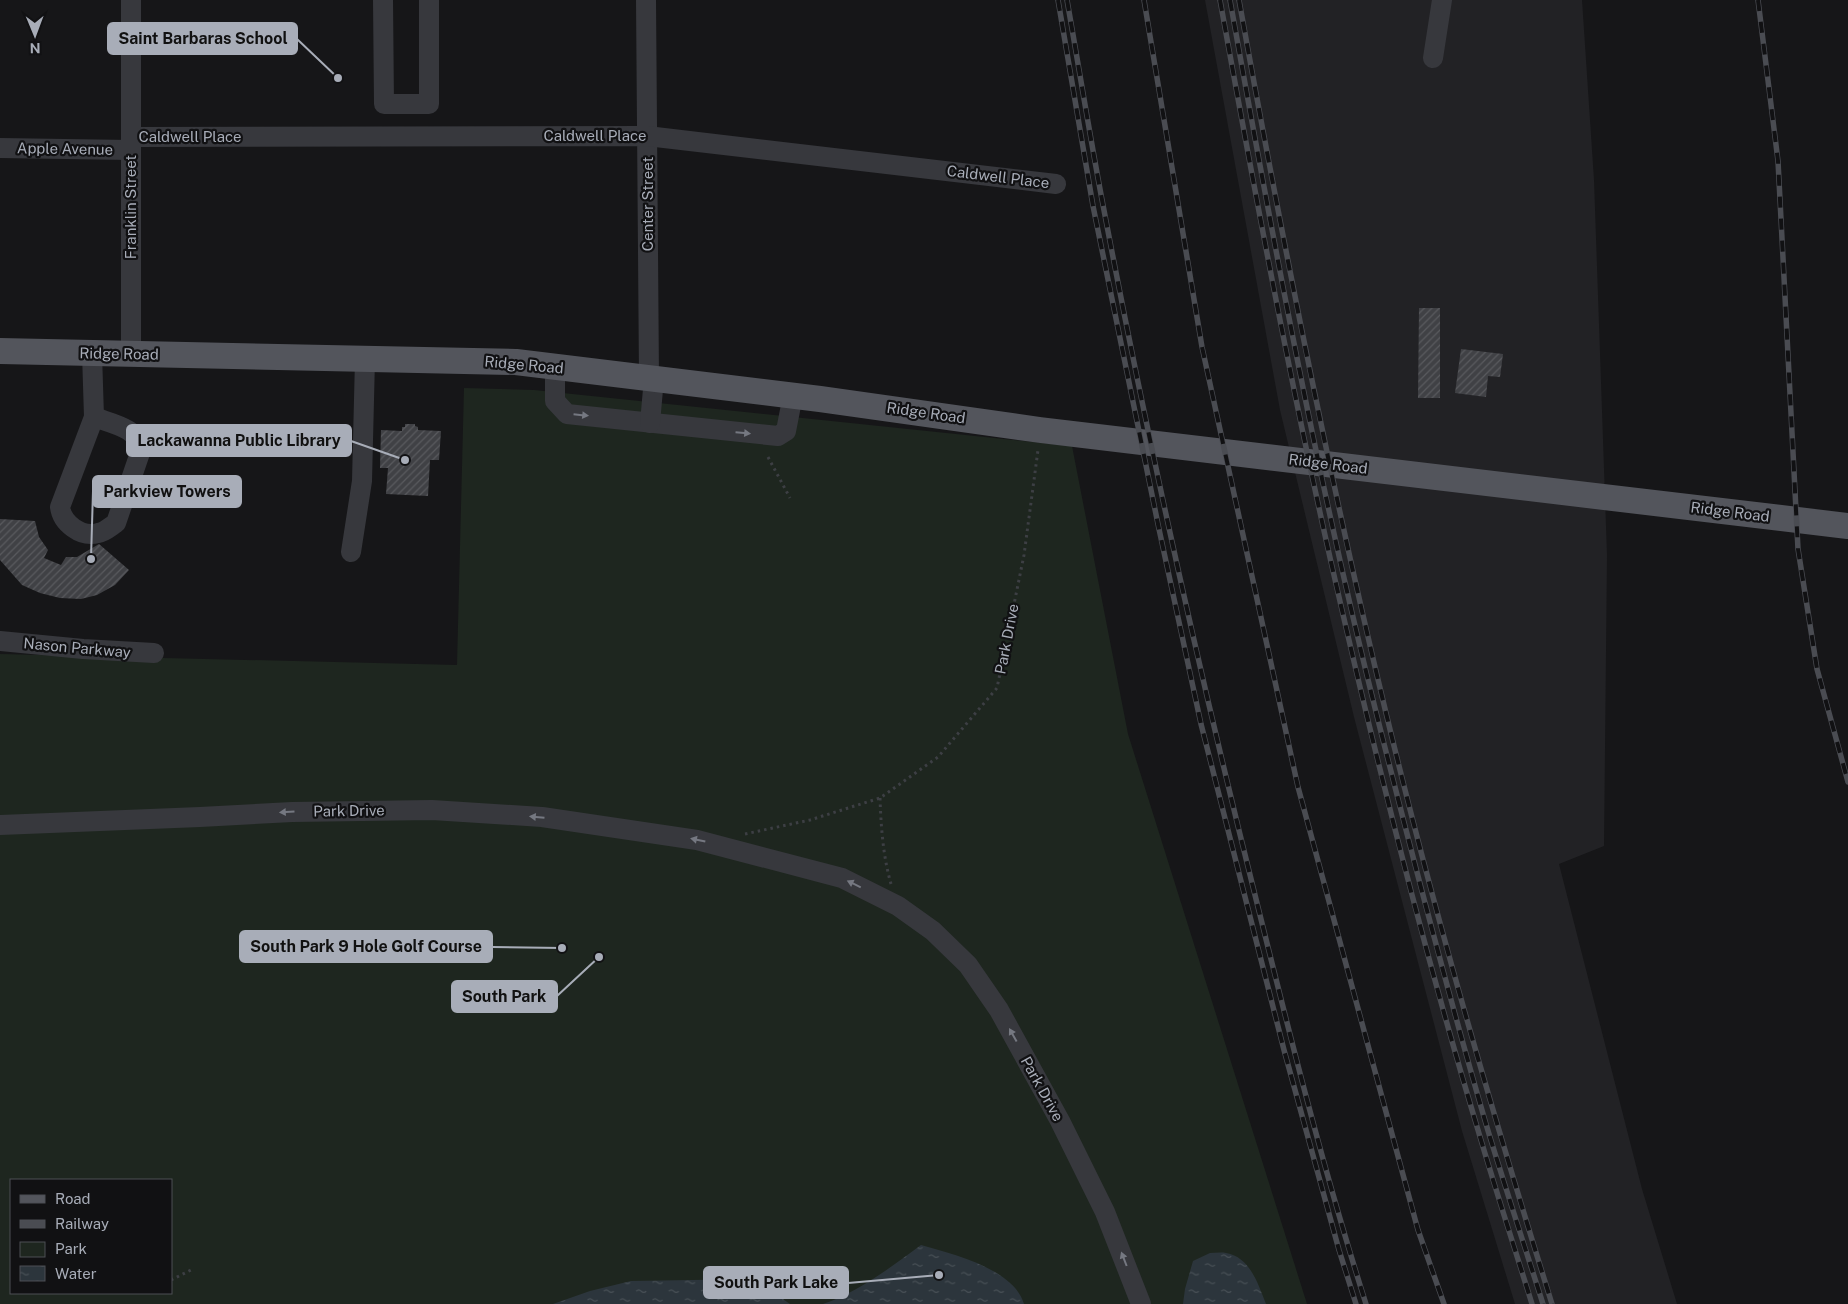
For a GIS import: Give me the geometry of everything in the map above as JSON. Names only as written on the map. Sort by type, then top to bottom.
[{"type":"main road","name":"Ridge Road","points":[[0,351],[516,362],[793,395],[1040,430],[1836,525]]},
{"type":"street","name":"Franklin Street","points":[[131,0],[131,354]]},
{"type":"street","points":[[384,0],[384,104],[429,104]]},
{"type":"street","points":[[428,0],[429,136]]},
{"type":"street","name":"Center Street","points":[[646,0],[650,423]]},
{"type":"street","points":[[1433,58],[1442,0]]},
{"type":"street","name":"Caldwell Place","points":[[131,143],[429,136],[647,136],[1056,184]]},
{"type":"street","name":"Apple Avenue","points":[[0,148],[131,143]]},
{"type":"street","points":[[92,353],[94,417],[60,507],[61,517],[70,526],[86,533],[98,534],[116,523],[141,450],[140,440],[134,433],[94,417]]},
{"type":"street","points":[[351,552],[362,481],[365,358]]},
{"type":"street","points":[[555,367],[555,401],[567,414],[778,436],[786,430],[793,395]]},
{"type":"street","name":"Nason Parkway","points":[[0,641],[83,650],[154,653]]},
{"type":"street","name":"Park Drive","points":[[0,825],[292,812],[432,810],[542,817],[697,840],[842,878],[898,906],[933,931],[968,965],[999,1010],[1060,1120],[1106,1212],[1141,1304]]},
{"type":"path","name":"Park Drive","points":[[743,834],[810,820],[880,798],[938,757],[996,688],[1024,554],[1040,430]]},
{"type":"path","points":[[768,457],[790,498]]},
{"type":"path","points":[[880,798],[886,868],[898,906]]},
{"type":"path","points":[[172,1279],[193,1268]]},
{"type":"shaded area","points":[[1205,0],[1582,0],[1594,180],[1607,555],[1604,846],[1559,864],[1642,1189],[1677,1304],[1515,1304],[1462,1131],[1354,717],[1280,410]]},
{"type":"green space","points":[[464,388],[534,390],[1072,446],[1128,734],[1307,1304],[0,1304],[0,654],[457,665]]},
{"type":"water","points":[[921,1245],[965,1258],[995,1272],[1008,1281],[1018,1292],[1024,1304],[823,1304],[862,1286]]},
{"type":"water","points":[[1210,1253],[1226,1253],[1241,1260],[1252,1273],[1266,1304],[1183,1304],[1193,1261]]},
{"type":"water","points":[[754,1279],[790,1304],[553,1304],[590,1291],[631,1281]]},
{"type":"building","points":[[1419,308],[1440,308],[1440,398],[1418,398]]},
{"type":"building","points":[[1461,349],[1503,354],[1500,377],[1488,376],[1486,397],[1455,393]]},
{"type":"building","points":[[405,424],[415,424],[418,430],[441,431],[439,460],[430,460],[428,496],[386,494],[388,468],[380,468],[381,430],[402,431],[402,427],[405,427]]},
{"type":"building","points":[[0,519],[35,521],[39,537],[48,550],[44,558],[61,565],[66,557],[77,557],[99,544],[129,570],[115,585],[97,595],[81,599],[60,598],[40,593],[22,585],[0,560]]},
{"type":"railway","points":[[1058,0],[1093,206],[1201,724],[1284,1050],[1339,1250],[1356,1304]]},
{"type":"railway","points":[[1067,0],[1120,292],[1193,638],[1294,1049],[1335,1202],[1366,1304]]},
{"type":"railway","points":[[1144,0],[1202,347],[1298,787],[1418,1230],[1444,1304]]},
{"type":"railway","points":[[1220,0],[1286,352],[1364,705],[1437,990],[1484,1152],[1532,1304]]},
{"type":"railway","points":[[1230,0],[1298,361],[1356,631],[1457,1023],[1493,1146],[1543,1304]]},
{"type":"railway","points":[[1239,0],[1307,358],[1345,536],[1404,788],[1464,1010],[1552,1304]]},
{"type":"railway","points":[[1758,0],[1778,161],[1798,549],[1817,669],[1848,782]]},
{"type":"place","name":"Saint Barbaras School","points":[[338,78]]},
{"type":"place","name":"Lackawanna Public Library","points":[[405,460]]},
{"type":"place","name":"Parkview Towers","points":[[91,559]]},
{"type":"place","name":"South Park 9 Hole Golf Course","points":[[562,948]]},
{"type":"place","name":"South Park","points":[[599,957]]},
{"type":"place","name":"South Park Lake","points":[[939,1275]]}]
